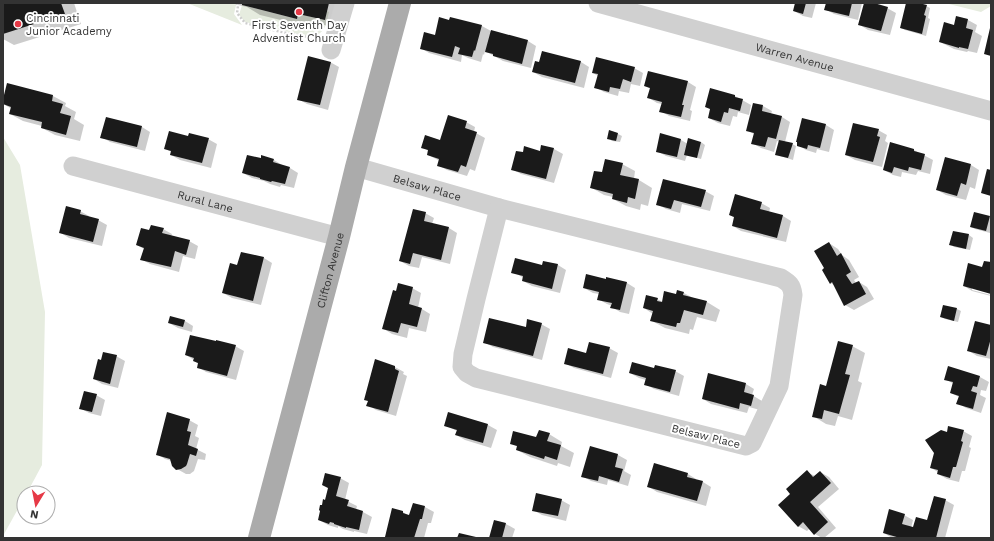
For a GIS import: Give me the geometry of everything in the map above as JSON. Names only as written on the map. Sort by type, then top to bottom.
[{"type":"main road","name":"Clifton Avenue","points":[[259,538],[400,3]]},
{"type":"street","points":[[325,44],[345,3]]},
{"type":"street","name":"Warren Avenue","points":[[598,3],[991,111]]},
{"type":"street","name":"Rural Lane","points":[[72,166],[339,237]]},
{"type":"street","name":"Belsaw Place","points":[[356,167],[499,208],[781,278],[789,283],[793,289],[794,295],[779,386],[752,444],[746,446],[476,378],[467,373],[462,367],[463,354],[499,208]]},
{"type":"path","points":[[236,3],[238,6],[236,13],[245,23],[316,39],[325,44]]},
{"type":"shaded area","points":[[187,3],[234,3],[236,5],[234,14],[242,25]]},
{"type":"shaded area","points":[[945,3],[991,3],[991,6],[981,12]]},
{"type":"shaded area","points":[[242,5],[297,19],[298,14],[325,20],[327,11],[329,12],[325,28],[320,33],[312,37],[245,22],[239,15]]},
{"type":"shaded area","points":[[3,137],[20,165],[45,312],[42,465],[31,485],[16,485],[16,512],[3,536]]},
{"type":"building","name":"Cincinnati Junior Academy","points":[[3,3],[61,3],[65,14],[3,34]]},
{"type":"building","name":"First Seventh Day Adventist Church","points":[[242,3],[329,3],[325,20],[298,14],[297,19],[242,5]]},
{"type":"building","points":[[795,3],[806,3],[803,14],[793,11]]},
{"type":"building","points":[[826,3],[852,3],[849,16],[824,10]]},
{"type":"building","points":[[864,3],[874,3],[888,7],[881,31],[858,25]]},
{"type":"building","points":[[906,3],[919,3],[927,5],[924,15],[926,16],[922,34],[900,28]]},
{"type":"building","points":[[956,16],[968,19],[966,28],[973,30],[968,49],[939,42],[944,22],[954,25]]},
{"type":"building","points":[[439,17],[449,20],[450,17],[482,25],[472,57],[458,54],[460,48],[455,46],[452,57],[420,49],[424,32],[435,35]]},
{"type":"building","points":[[991,28],[991,56],[984,54]]},
{"type":"building","points":[[491,30],[528,40],[522,64],[493,56],[493,54],[485,52]]},
{"type":"building","points":[[542,51],[581,61],[575,83],[532,72],[535,61],[539,62]]},
{"type":"building","points":[[308,56],[331,62],[320,105],[297,100]]},
{"type":"building","points":[[596,57],[635,67],[631,82],[623,79],[620,89],[610,87],[609,92],[594,88],[598,74],[592,73]]},
{"type":"building","points":[[648,71],[688,81],[682,105],[684,105],[681,117],[659,112],[662,102],[647,98],[650,88],[644,86]]},
{"type":"building","points":[[7,83],[53,95],[52,101],[63,104],[60,113],[71,116],[66,135],[41,128],[42,122],[9,114],[11,107],[3,104]]},
{"type":"building","points":[[710,88],[735,95],[735,97],[743,99],[740,111],[729,108],[728,113],[724,112],[721,122],[708,118],[710,109],[705,107]]},
{"type":"building","points":[[753,103],[763,105],[762,111],[782,116],[776,139],[768,137],[765,147],[751,144],[754,133],[746,131]]},
{"type":"building","points":[[448,115],[467,121],[465,128],[477,132],[466,167],[461,165],[458,172],[437,166],[439,159],[427,155],[428,150],[421,148],[425,135],[440,140]]},
{"type":"building","points":[[106,117],[142,126],[137,147],[100,138]]},
{"type":"building","points":[[802,118],[826,124],[820,148],[808,145],[807,149],[797,146],[796,142]]},
{"type":"building","points":[[853,123],[879,129],[877,136],[880,137],[873,162],[845,155]]},
{"type":"building","points":[[609,130],[618,133],[616,141],[607,139]]},
{"type":"building","points":[[169,131],[188,136],[189,133],[209,138],[202,163],[170,155],[171,151],[164,149]]},
{"type":"building","points":[[660,133],[681,139],[677,157],[656,152]]},
{"type":"building","points":[[688,138],[701,142],[697,158],[684,155]]},
{"type":"building","points":[[779,140],[793,143],[788,158],[775,155]]},
{"type":"building","points":[[890,142],[925,154],[921,170],[909,167],[908,171],[894,167],[892,173],[883,170]]},
{"type":"building","points":[[541,145],[554,148],[546,179],[511,170],[516,151],[523,152],[524,146],[540,151]]},
{"type":"building","points":[[247,155],[261,158],[261,155],[274,159],[273,162],[290,167],[285,184],[271,182],[242,173]]},
{"type":"building","points":[[945,157],[971,164],[966,185],[961,183],[957,196],[936,190]]},
{"type":"building","points":[[605,159],[623,163],[620,175],[639,179],[635,199],[628,197],[627,203],[612,199],[613,194],[590,188],[594,171],[602,172]]},
{"type":"building","points":[[987,169],[991,170],[991,196],[981,193]]},
{"type":"building","points":[[663,179],[706,190],[701,207],[674,200],[671,209],[656,205]]},
{"type":"building","points":[[735,194],[762,202],[760,209],[783,215],[777,238],[732,226],[734,217],[729,215]]},
{"type":"building","points":[[66,206],[81,210],[80,214],[99,219],[93,242],[59,233]]},
{"type":"building","points":[[413,209],[426,212],[424,221],[449,227],[441,260],[413,253],[410,264],[399,261]]},
{"type":"building","points":[[974,212],[990,216],[986,231],[970,227]]},
{"type":"building","points":[[151,225],[164,228],[162,233],[190,240],[186,255],[175,251],[171,267],[140,260],[144,248],[136,245],[141,228],[149,230]]},
{"type":"building","points":[[953,231],[969,234],[966,249],[949,245]]},
{"type":"building","points":[[829,242],[837,256],[841,253],[851,272],[846,275],[852,284],[859,281],[866,294],[844,306],[832,282],[830,284],[822,270],[824,268],[814,251]]},
{"type":"building","points":[[241,252],[264,257],[253,301],[222,293],[230,263],[237,265]]},
{"type":"building","points":[[515,258],[542,265],[543,261],[558,264],[552,289],[522,281],[523,276],[511,273]]},
{"type":"building","points":[[984,261],[991,262],[991,294],[963,286],[968,263],[982,267]]},
{"type":"building","points":[[586,274],[627,282],[620,310],[610,308],[612,303],[597,300],[599,292],[583,288]]},
{"type":"building","points":[[398,283],[413,287],[409,304],[422,308],[417,327],[401,323],[398,333],[382,329],[393,290],[396,291]]},
{"type":"building","points":[[677,290],[684,292],[683,295],[707,301],[703,315],[684,310],[680,323],[677,323],[676,327],[650,321],[653,311],[643,308],[646,295],[658,298],[657,301],[662,302],[664,291],[676,294]]},
{"type":"building","points":[[943,305],[957,308],[954,321],[940,317]]},
{"type":"building","points":[[170,316],[185,320],[183,327],[168,323]]},
{"type":"building","points":[[489,318],[526,327],[527,319],[542,323],[533,356],[483,343]]},
{"type":"building","points":[[975,321],[991,325],[991,338],[986,356],[967,351]]},
{"type":"building","points":[[190,335],[236,345],[227,376],[197,368],[198,363],[193,361],[194,358],[185,355]]},
{"type":"building","points":[[838,341],[853,345],[845,374],[850,375],[839,414],[824,410],[822,419],[812,417],[820,384],[826,386]]},
{"type":"building","points":[[589,342],[610,347],[603,374],[564,364],[568,348],[586,353]]},
{"type":"building","points":[[103,352],[117,355],[110,384],[93,379],[98,359],[101,360]]},
{"type":"building","points":[[375,359],[395,366],[395,369],[399,371],[388,412],[366,406],[368,401],[364,400]]},
{"type":"building","points":[[632,362],[654,368],[655,365],[676,370],[670,392],[644,385],[646,378],[629,373]]},
{"type":"building","points":[[948,366],[980,376],[977,387],[973,386],[971,391],[977,393],[973,409],[956,404],[959,396],[950,393],[953,382],[944,380]]},
{"type":"building","points":[[708,373],[746,383],[744,392],[754,395],[751,406],[740,403],[739,409],[702,399]]},
{"type":"building","points":[[84,391],[97,394],[92,412],[79,409]]},
{"type":"building","points":[[167,412],[190,419],[187,431],[191,432],[188,445],[198,449],[196,456],[190,454],[186,466],[176,470],[172,466],[170,459],[156,455]]},
{"type":"building","points":[[448,412],[488,424],[483,443],[455,435],[457,430],[444,426]]},
{"type":"building","points":[[948,426],[964,430],[961,441],[963,442],[956,467],[953,467],[950,478],[937,474],[938,470],[930,468],[934,453],[925,440],[941,430],[947,432]]},
{"type":"building","points":[[539,430],[550,433],[547,441],[561,445],[557,460],[545,456],[544,459],[516,450],[517,446],[510,444],[513,431],[536,437]]},
{"type":"building","points":[[590,446],[618,454],[615,467],[623,469],[619,482],[599,476],[598,481],[581,477]]},
{"type":"building","points":[[654,463],[688,473],[687,477],[703,481],[697,501],[647,487]]},
{"type":"building","points":[[807,470],[813,477],[820,471],[831,483],[810,502],[828,522],[814,535],[803,522],[798,527],[778,505],[790,494],[786,489]]},
{"type":"building","points":[[325,473],[341,477],[336,496],[349,500],[347,506],[363,511],[359,530],[346,528],[330,522],[329,524],[318,520],[320,505],[322,505],[323,499],[325,500],[328,488],[322,485]]},
{"type":"building","points":[[536,493],[562,499],[558,516],[532,511]]},
{"type":"building","points":[[934,496],[946,499],[936,538],[900,538],[883,533],[889,509],[905,514],[902,524],[913,527],[916,517],[927,520]]},
{"type":"building","points":[[413,503],[425,506],[422,519],[420,519],[414,538],[385,537],[392,508],[403,511],[403,513],[409,515]]},
{"type":"building","points":[[494,520],[506,523],[502,538],[489,538]]},
{"type":"building","points":[[459,533],[476,537],[476,538],[457,538]]},
{"type":"place","name":"First Seventh Day Adventist Church","points":[[299,12]]},
{"type":"place","name":"Cincinnati Junior Academy","points":[[18,24]]}]
